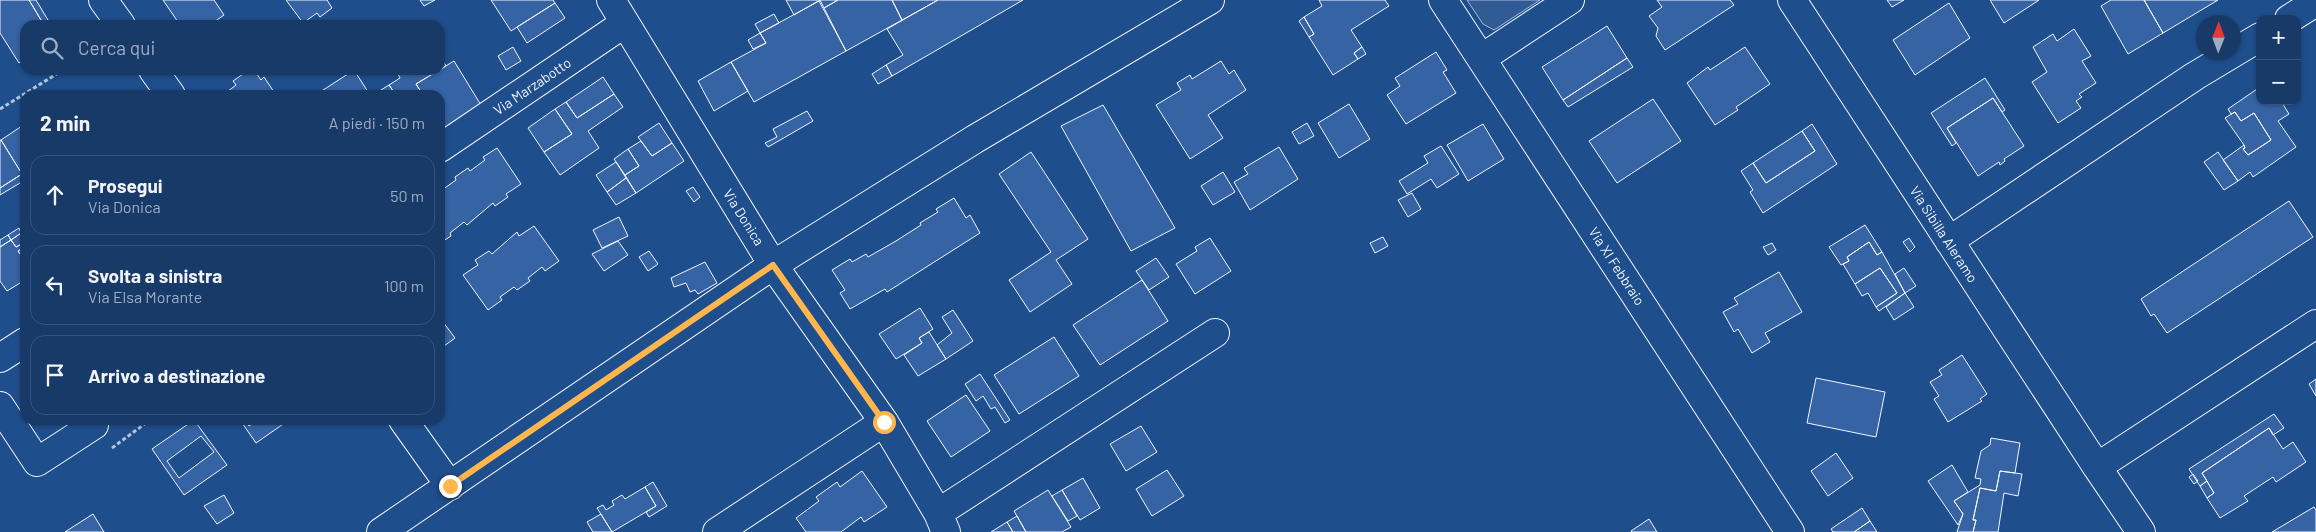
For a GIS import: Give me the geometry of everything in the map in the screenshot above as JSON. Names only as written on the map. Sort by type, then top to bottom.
[{"type":"street","points":[[103,0],[117,20]]},
{"type":"street","name":"Via Donica","points":[[611,0],[773,265],[884,422],[942,523]]},
{"type":"street","points":[[381,532],[773,265],[974,139],[1210,0]]},
{"type":"street","name":"Via XI Febbraio","points":[[1443,0],[1790,532]]},
{"type":"street","points":[[1482,58],[1570,0]]},
{"type":"street","name":"Via Sibilla Aleramo","points":[[1792,0],[2097,468],[2141,532]]},
{"type":"street","points":[[2295,15],[2316,2]]},
{"type":"street","name":"Via Marzabotto","points":[[445,145],[625,23]]},
{"type":"street","points":[[1949,241],[2195,76],[2256,39]]},
{"type":"street","points":[[157,75],[167,90]]},
{"type":"street","points":[[2097,468],[2316,324]]},
{"type":"street","points":[[942,523],[1215,334]]},
{"type":"street","points":[[0,358],[20,345]]},
{"type":"street","points":[[0,406],[37,462],[94,425]]},
{"type":"street","points":[[717,532],[884,422]]},
{"type":"street","points":[[407,425],[450,486]]},
{"type":"path","points":[[31,90],[55,75]]},
{"type":"path","points":[[0,109],[20,97]]},
{"type":"path","points":[[112,448],[143,425]]},
{"type":"shaded area","points":[[1467,0],[1540,0],[1494,30],[1483,24]]},
{"type":"building","points":[[0,0],[29,0],[41,20],[20,20],[19,63],[0,33]]},
{"type":"building","points":[[29,0],[36,0],[48,20],[41,20]]},
{"type":"building","points":[[163,0],[214,0],[224,15],[217,20],[177,20]]},
{"type":"building","points":[[286,0],[327,0],[332,8],[320,17],[317,13],[307,20],[301,20]]},
{"type":"building","points":[[420,0],[435,0],[424,6]]},
{"type":"building","points":[[491,0],[553,0],[555,3],[511,31]]},
{"type":"building","points":[[786,0],[820,0],[794,15]]},
{"type":"building","points":[[820,0],[838,0],[824,8]]},
{"type":"building","points":[[838,0],[892,0],[902,20],[846,51],[824,8]]},
{"type":"building","points":[[892,0],[938,0],[902,20]]},
{"type":"building","points":[[938,0],[1023,0],[892,76],[886,65],[903,55],[887,29]]},
{"type":"building","points":[[1319,0],[1385,0],[1389,6],[1351,30],[1362,47],[1354,53],[1358,59],[1333,75],[1309,37],[1314,34],[1304,17],[1322,6]]},
{"type":"building","points":[[1657,0],[1730,0],[1734,5],[1665,50],[1656,36],[1658,28],[1649,16],[1662,7]]},
{"type":"building","points":[[1887,0],[1904,0],[1892,7]]},
{"type":"building","points":[[1990,0],[2039,0],[2004,23]]},
{"type":"building","points":[[2111,0],[2144,0],[2163,33],[2128,54],[2101,6]]},
{"type":"building","points":[[2144,0],[2218,0],[2163,33]]},
{"type":"building","points":[[819,1],[846,51],[754,102],[731,62],[766,43],[760,33]]},
{"type":"building","points":[[555,3],[565,18],[527,43],[517,27]]},
{"type":"building","points":[[1949,3],[1970,38],[1915,75],[1893,40]]},
{"type":"building","points":[[774,14],[779,23],[760,33],[755,24]]},
{"type":"building","points":[[1304,17],[1314,34],[1309,37],[1299,21]]},
{"type":"building","points":[[1607,26],[1627,58],[1563,100],[1542,67]]},
{"type":"building","points":[[2074,29],[2091,56],[2082,61],[2096,83],[2079,94],[2082,97],[2076,101],[2081,108],[2058,123],[2032,82],[2047,72],[2033,47],[2053,34],[2057,41]]},
{"type":"building","points":[[760,33],[766,43],[753,49],[748,40]]},
{"type":"building","points":[[513,47],[521,61],[506,70],[498,56]]},
{"type":"building","points":[[1362,47],[1366,54],[1358,59],[1354,53]]},
{"type":"building","points":[[1745,47],[1770,84],[1736,107],[1738,110],[1715,125],[1687,83],[1708,67],[1710,70]]},
{"type":"building","points":[[1436,52],[1447,70],[1443,72],[1456,93],[1406,124],[1387,95],[1400,86],[1395,78]]},
{"type":"building","points":[[1627,58],[1633,67],[1568,107],[1563,100]]},
{"type":"building","points":[[454,61],[484,110],[447,133],[445,130],[445,90],[420,90],[416,84],[431,75],[445,75],[445,66]]},
{"type":"building","points":[[1221,61],[1229,74],[1234,70],[1246,90],[1208,115],[1223,138],[1190,159],[1156,105],[1181,90],[1177,83],[1190,75],[1192,79]]},
{"type":"building","points":[[731,62],[748,91],[714,111],[698,81]]},
{"type":"building","points":[[886,65],[892,76],[878,84],[872,74]]},
{"type":"building","points":[[242,75],[258,75],[261,80],[264,77],[273,90],[230,90],[236,85],[233,81]]},
{"type":"building","points":[[346,75],[357,75],[367,90],[323,90]]},
{"type":"building","points":[[398,75],[431,75],[416,84],[420,90],[392,90],[389,85],[400,78]]},
{"type":"building","points":[[603,77],[614,94],[577,118],[566,102]]},
{"type":"building","points":[[1985,78],[2005,110],[2002,112],[1993,98],[1947,128],[1956,143],[1952,146],[1931,113]]},
{"type":"building","points":[[389,85],[392,90],[381,90]]},
{"type":"building","points":[[2256,90],[2256,105],[2283,105],[2289,114],[2278,121],[2296,147],[2253,177],[2250,172],[2238,181],[2223,160],[2244,145],[2245,148],[2243,149],[2248,155],[2271,140],[2254,113],[2241,121],[2235,112],[2231,114],[2228,109]]},
{"type":"building","points":[[614,94],[623,107],[588,131],[599,148],[560,175],[544,152],[572,134],[555,109],[566,102],[577,118]]},
{"type":"building","points":[[1993,98],[2024,146],[2004,159],[2005,161],[2000,165],[1999,162],[1978,176],[1947,128]]},
{"type":"building","points":[[1653,99],[1681,141],[1617,183],[1589,141]]},
{"type":"building","points":[[1349,104],[1370,139],[1339,158],[1318,123]]},
{"type":"building","points":[[1103,105],[1175,228],[1131,251],[1061,126]]},
{"type":"building","points":[[555,109],[572,134],[544,152],[528,128]]},
{"type":"building","points":[[807,111],[813,121],[768,147],[765,143],[777,137],[773,129]]},
{"type":"building","points":[[2235,112],[2241,121],[2254,113],[2271,140],[2248,155],[2243,149],[2245,148],[2244,145],[2225,118]]},
{"type":"building","points":[[659,123],[672,143],[652,156],[638,137]]},
{"type":"building","points":[[1307,123],[1314,136],[1299,144],[1292,132]]},
{"type":"building","points":[[1483,124],[1504,159],[1468,181],[1447,145]]},
{"type":"building","points":[[1812,124],[1837,164],[1763,213],[1750,192],[1753,190],[1741,171],[1753,163],[1766,183],[1815,151],[1802,131]]},
{"type":"building","points":[[20,127],[20,171],[1,140]]},
{"type":"building","points":[[1802,131],[1815,151],[1766,183],[1753,163]]},
{"type":"building","points":[[0,140],[20,171],[20,175],[0,188]]},
{"type":"building","points":[[641,141],[652,156],[672,143],[684,161],[636,193],[625,175],[639,166],[628,149]]},
{"type":"building","points":[[1441,146],[1459,174],[1437,188],[1431,179],[1407,194],[1399,181],[1428,163],[1424,156]]},
{"type":"building","points":[[1279,147],[1298,179],[1250,210],[1234,182],[1248,174],[1244,168]]},
{"type":"building","points":[[497,148],[521,184],[506,194],[508,197],[495,206],[493,203],[467,225],[464,222],[450,233],[451,236],[445,240],[445,188],[456,180],[455,177],[468,168],[470,171],[485,160],[483,157]]},
{"type":"building","points":[[628,149],[639,166],[625,175],[614,159]]},
{"type":"building","points":[[1031,152],[1088,239],[1056,260],[1072,284],[1030,312],[1009,280],[1051,252],[999,174]]},
{"type":"building","points":[[2218,152],[2238,181],[2224,190],[2204,162]]},
{"type":"building","points":[[616,162],[626,178],[607,192],[596,175]]},
{"type":"building","points":[[1223,172],[1235,192],[1213,205],[1201,186]]},
{"type":"building","points":[[20,175],[20,183],[0,195],[0,188]]},
{"type":"building","points":[[626,178],[636,193],[616,205],[607,192]]},
{"type":"building","points":[[693,187],[700,197],[694,202],[686,191]]},
{"type":"building","points":[[1412,193],[1421,209],[1408,217],[1398,200]]},
{"type":"building","points":[[954,198],[966,218],[970,215],[980,233],[887,292],[885,289],[850,309],[840,293],[845,290],[832,270],[850,259],[852,262],[866,254],[868,257],[896,241],[921,225],[920,223],[938,212],[936,209]]},
{"type":"building","points":[[2289,201],[2313,237],[2167,333],[2154,314],[2151,316],[2141,299]]},
{"type":"building","points":[[619,217],[628,236],[602,248],[593,230]]},
{"type":"building","points":[[1865,225],[1882,252],[1877,255],[1869,242],[1847,257],[1849,261],[1841,265],[1829,247]]},
{"type":"building","points":[[534,226],[559,261],[545,271],[542,267],[528,278],[530,281],[517,290],[514,287],[500,297],[502,300],[488,310],[463,275],[478,265],[475,260],[489,251],[492,254],[517,232],[519,236]]},
{"type":"building","points":[[19,228],[20,234],[11,240],[8,235]]},
{"type":"building","points":[[20,234],[20,245],[16,247],[11,240]]},
{"type":"building","points":[[8,235],[11,240],[0,247],[0,240]]},
{"type":"building","points":[[1383,237],[1388,246],[1375,253],[1370,243]]},
{"type":"building","points":[[1210,238],[1231,271],[1195,294],[1176,264],[1197,251],[1195,247]]},
{"type":"building","points":[[1909,238],[1915,247],[1910,252],[1903,242]]},
{"type":"building","points":[[11,240],[16,247],[20,245],[18,251],[20,254],[20,283],[7,291],[0,281],[0,247]]},
{"type":"building","points":[[618,241],[628,255],[604,271],[592,254]]},
{"type":"building","points":[[1869,242],[1877,255],[1882,252],[1905,293],[1879,311],[1876,307],[1897,293],[1880,268],[1855,284],[1843,264],[1849,261],[1847,257]]},
{"type":"building","points":[[1772,243],[1776,250],[1768,255],[1763,247]]},
{"type":"building","points":[[649,251],[658,264],[648,271],[639,257]]},
{"type":"building","points":[[1156,258],[1169,277],[1149,290],[1136,271]]},
{"type":"building","points":[[705,262],[717,283],[698,294],[695,290],[690,292],[686,283],[674,287],[671,278]]},
{"type":"building","points":[[1880,268],[1897,293],[1876,307],[1868,293],[1862,296],[1855,284]]},
{"type":"building","points":[[1904,268],[1916,286],[1905,293],[1895,274]]},
{"type":"building","points":[[1779,272],[1802,312],[1765,333],[1770,342],[1752,353],[1738,329],[1734,332],[1723,312],[1738,304],[1734,298]]},
{"type":"building","points":[[1142,280],[1168,321],[1100,365],[1073,325]]},
{"type":"building","points":[[1905,293],[1914,307],[1894,320],[1886,307]]},
{"type":"building","points":[[920,308],[933,329],[919,338],[922,343],[896,359],[879,334]]},
{"type":"building","points":[[953,310],[973,341],[946,359],[937,345],[952,333],[942,317]]},
{"type":"building","points":[[445,325],[455,338],[445,345]]},
{"type":"building","points":[[929,332],[946,359],[918,376],[904,355],[922,343],[919,338]]},
{"type":"building","points":[[1054,337],[1079,376],[1019,414],[994,375]]},
{"type":"building","points":[[1962,355],[1987,394],[1980,399],[1982,401],[1948,422],[1934,399],[1939,396],[1930,382],[1942,375],[1939,370]]},
{"type":"building","points":[[980,374],[1010,420],[1005,423],[995,407],[991,409],[983,396],[976,401],[965,384]]},
{"type":"building","points":[[1816,378],[1885,392],[1876,437],[1807,423]]},
{"type":"building","points":[[2316,379],[2316,396],[2309,384]]},
{"type":"building","points":[[966,395],[990,431],[951,457],[927,421]]},
{"type":"building","points":[[2274,414],[2284,428],[2273,435],[2269,428],[2202,473],[2207,481],[2200,486],[2189,469]]},
{"type":"building","points":[[187,425],[198,425],[227,465],[184,495],[152,449]],"holes":[[[201,436],[214,452],[179,478],[167,461]]]},
{"type":"building","points":[[243,425],[282,425],[256,443]]},
{"type":"building","points":[[1141,426],[1157,452],[1126,471],[1110,444]]},
{"type":"building","points":[[2269,428],[2283,449],[2293,442],[2306,462],[2276,482],[2273,477],[2244,496],[2248,501],[2220,518],[2207,498],[2214,493],[2202,473]]},
{"type":"building","points":[[1991,438],[2020,443],[2015,473],[2000,471],[1996,491],[1980,488],[1973,520],[1976,520],[1973,532],[1957,532],[1963,514],[1954,501],[1980,485],[1981,479],[1975,478],[1981,451],[1990,445]]},
{"type":"building","points":[[1836,453],[1853,478],[1828,496],[1811,471]]},
{"type":"building","points":[[1952,465],[1968,492],[1954,501],[1963,514],[1958,525],[1928,481]]},
{"type":"building","points":[[1167,470],[1184,496],[1152,516],[1136,489]]},
{"type":"building","points":[[862,471],[887,507],[864,522],[861,517],[841,532],[806,532],[796,518],[819,501],[816,497],[837,482],[840,487]]},
{"type":"building","points":[[2000,471],[2022,474],[2018,496],[2004,493],[1998,532],[1973,532],[1976,520],[1973,520],[1980,488],[1996,491]]},
{"type":"building","points":[[2193,474],[2198,481],[2194,484],[2189,477]]},
{"type":"building","points":[[1083,478],[1100,508],[1080,520],[1062,490]]},
{"type":"building","points":[[2207,481],[2214,493],[2207,498],[2200,486]]},
{"type":"building","points":[[653,482],[667,506],[649,517],[646,512],[656,506],[645,487]]},
{"type":"building","points":[[645,487],[656,506],[612,532],[597,508],[603,505],[606,510],[614,505],[612,501],[622,495],[625,499]]},
{"type":"building","points":[[1048,490],[1071,527],[1062,532],[1026,532],[1014,511]]},
{"type":"building","points":[[1062,490],[1077,516],[1068,521],[1052,496]]},
{"type":"building","points":[[224,495],[234,513],[217,524],[204,506]]},
{"type":"building","points":[[2314,507],[2316,510],[2316,532],[2272,532]]},
{"type":"building","points":[[1862,508],[1870,521],[1854,532],[1833,532],[1831,529]]},
{"type":"building","points":[[93,514],[104,532],[65,532]]},
{"type":"building","points":[[601,514],[612,532],[593,532],[587,522]]},
{"type":"building","points":[[1017,516],[1026,532],[1013,532],[1007,522]]},
{"type":"building","points":[[1649,519],[1657,532],[1631,531]]},
{"type":"building","points":[[1870,521],[1877,532],[1854,532]]},
{"type":"building","points":[[1007,522],[1013,532],[991,532]]},
{"type":"route","points":[[450,486],[773,265],[884,422]]}]
